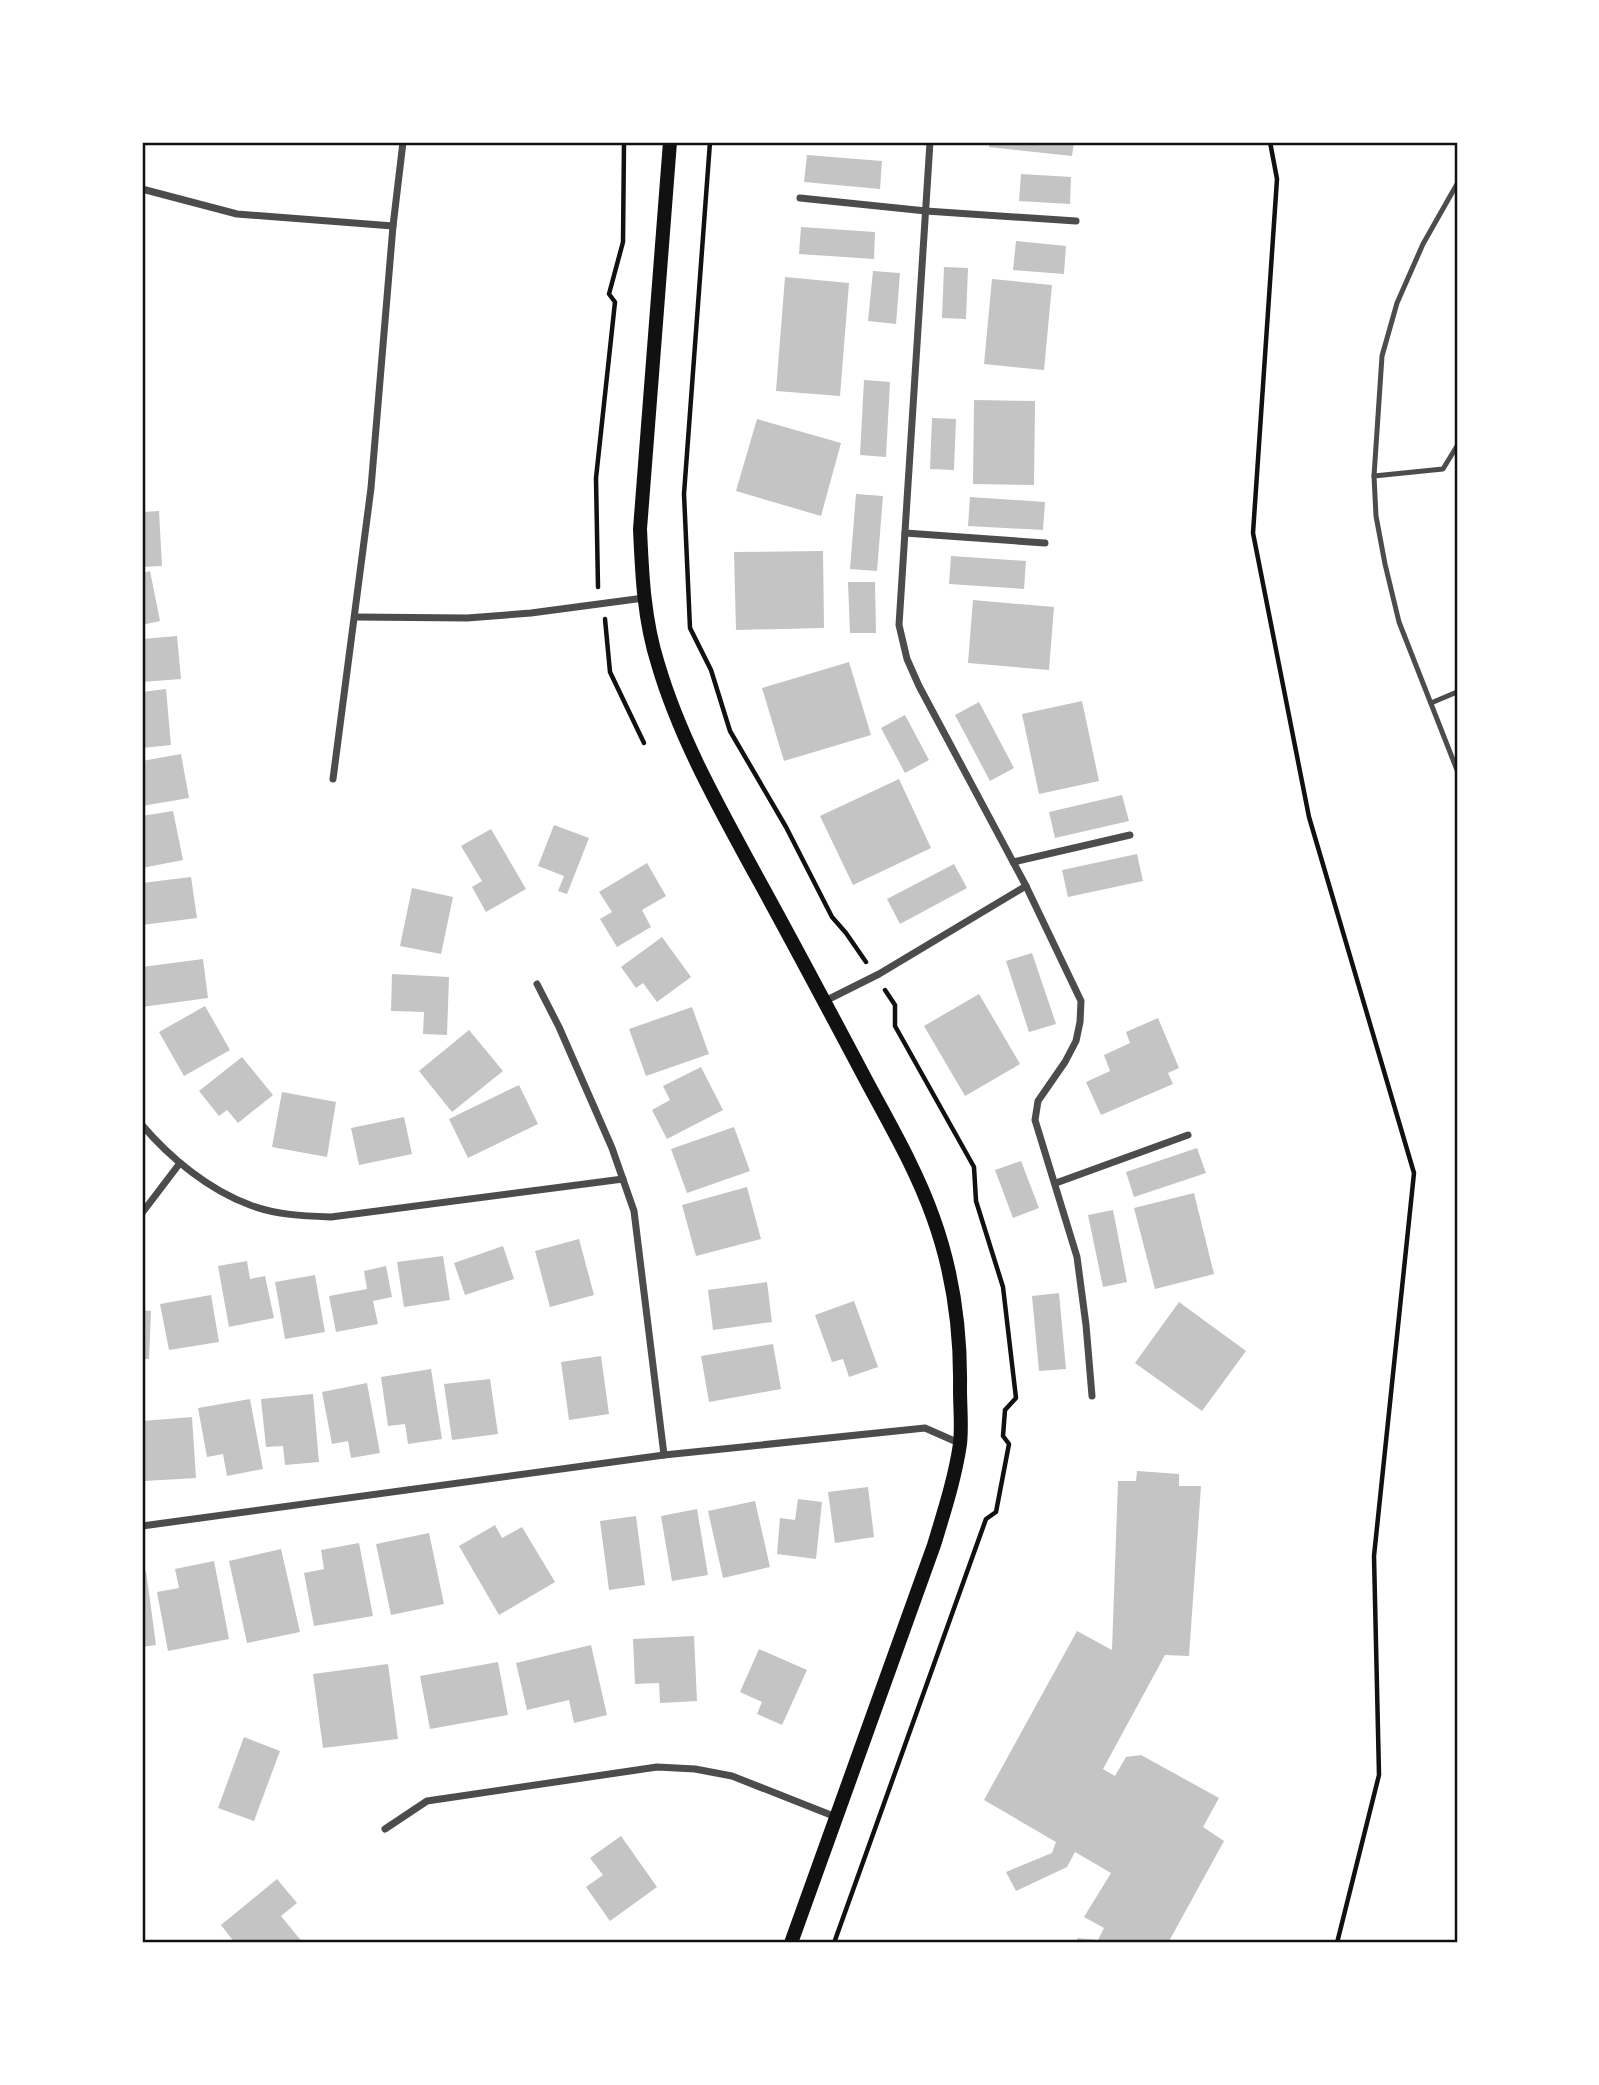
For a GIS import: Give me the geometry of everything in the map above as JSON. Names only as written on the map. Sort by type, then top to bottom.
[{"type":"main road","points":[[670,142],[640,529],[647,622],[657,663],[688,744],[726,821],[825,1001],[910,1164],[934,1218],[949,1272],[958,1322],[961,1370],[960,1443],[950,1488],[934,1545],[791,1943]]},
{"type":"street","points":[[334,779],[371,488],[393,226],[403,142]]},
{"type":"street","points":[[930,142],[899,625],[907,659],[919,686],[1026,886],[1081,1000],[1076,1041],[1038,1101],[1035,1120],[1077,1257],[1086,1325],[1091,1396]]},
{"type":"street","points":[[142,189],[237,214],[393,226]]},
{"type":"street","points":[[800,198],[926,211],[1076,221]]},
{"type":"street","points":[[905,533],[1045,544]]},
{"type":"street","points":[[355,617],[467,618],[531,613],[644,598]]},
{"type":"street","points":[[1013,862],[1130,835]]},
{"type":"street","points":[[825,1001],[879,974],[1026,886]]},
{"type":"street","points":[[537,984],[564,1039],[623,1178],[634,1211],[664,1455]]},
{"type":"street","points":[[142,1125],[180,1163],[215,1188],[251,1205],[290,1215],[331,1217],[623,1178]]},
{"type":"street","points":[[1056,1183],[1188,1135]]},
{"type":"street","points":[[142,1213],[180,1163]]},
{"type":"street","points":[[142,1526],[664,1455],[925,1428],[960,1443]]},
{"type":"street","points":[[385,1829],[427,1801],[657,1767],[695,1769],[732,1776],[837,1817]]},
{"type":"lane","points":[[1457,184],[1423,244],[1397,303],[1382,356],[1374,476],[1376,516],[1396,611],[1457,770]]},
{"type":"lane","points":[[1374,476],[1443,469],[1457,446]]},
{"type":"lane","points":[[1431,703],[1457,692]]},
{"type":"path","points":[[624,142],[624,242],[609,295],[615,302],[596,478],[598,596],[603,604],[610,672],[644,743]]},
{"type":"path","points":[[1270,142],[1277,179],[1253,533],[1309,817],[1414,1173],[1374,1556],[1379,1775],[1337,1943]]},
{"type":"building","points":[[989,142],[1074,142],[1072,156],[989,147]]},
{"type":"building","points":[[807,155],[882,161],[880,189],[804,182]]},
{"type":"building","points":[[1021,174],[1071,177],[1070,204],[1019,201]]},
{"type":"building","points":[[801,227],[875,232],[874,259],[799,254]]},
{"type":"building","points":[[1016,241],[1066,246],[1064,274],[1013,270]]},
{"type":"building","points":[[944,267],[968,268],[966,319],[942,318]]},
{"type":"building","points":[[873,271],[900,273],[896,324],[868,321]]},
{"type":"building","points":[[785,277],[849,283],[840,396],[776,391]]},
{"type":"building","points":[[992,279],[1052,285],[1044,370],[984,364]]},
{"type":"building","points":[[864,380],[890,382],[886,457],[860,455]]},
{"type":"building","points":[[974,400],[1035,401],[1034,485],[973,484]]},
{"type":"building","points":[[932,418],[956,419],[954,470],[930,469]]},
{"type":"building","points":[[757,419],[841,443],[821,516],[736,491]]},
{"type":"building","points":[[856,494],[883,496],[877,571],[850,569]]},
{"type":"building","points":[[970,497],[1045,502],[1043,530],[968,526]]},
{"type":"building","points":[[159,511],[162,566],[142,567],[142,512]]},
{"type":"building","points":[[823,551],[824,628],[736,630],[734,552]]},
{"type":"building","points":[[951,556],[1026,561],[1024,589],[949,584]]},
{"type":"building","points":[[150,571],[160,621],[142,625],[142,573]]},
{"type":"building","points":[[848,582],[875,582],[876,633],[850,633]]},
{"type":"building","points":[[973,600],[1054,607],[1049,670],[968,663]]},
{"type":"building","points":[[177,636],[181,679],[142,682],[142,639]]},
{"type":"building","points":[[849,662],[871,735],[784,761],[762,688]]},
{"type":"building","points":[[166,689],[171,745],[142,748],[142,692]]},
{"type":"building","points":[[1082,701],[1099,781],[1039,794],[1022,714]]},
{"type":"building","points":[[979,702],[1014,768],[990,781],[955,715]]},
{"type":"building","points":[[905,715],[929,760],[905,773],[881,728]]},
{"type":"building","points":[[181,754],[189,798],[142,806],[142,761]]},
{"type":"building","points":[[899,779],[931,848],[853,885],[820,816]]},
{"type":"building","points":[[1122,795],[1129,821],[1055,838],[1049,812]]},
{"type":"building","points":[[173,811],[183,860],[142,868],[142,816]]},
{"type":"building","points":[[554,825],[589,838],[567,894],[558,891],[564,876],[538,866]]},
{"type":"building","points":[[491,829],[526,889],[486,912],[472,887],[482,881],[461,846]]},
{"type":"building","points":[[1137,854],[1143,881],[1068,897],[1062,870]]},
{"type":"building","points":[[647,863],[666,896],[642,910],[651,927],[617,947],[600,919],[612,912],[599,892]]},
{"type":"building","points":[[954,864],[967,888],[900,924],[887,899]]},
{"type":"building","points":[[191,877],[197,918],[142,925],[142,883]]},
{"type":"building","points":[[412,888],[453,897],[441,954],[400,946]]},
{"type":"building","points":[[662,937],[691,977],[657,1002],[643,983],[636,988],[621,967]]},
{"type":"building","points":[[1032,953],[1056,1024],[1029,1032],[1006,961]]},
{"type":"building","points":[[203,959],[208,998],[142,1007],[142,967]]},
{"type":"building","points":[[392,974],[449,977],[447,1035],[423,1034],[424,1012],[391,1011]]},
{"type":"building","points":[[979,994],[1020,1064],[965,1096],[924,1026]]},
{"type":"building","points":[[205,1006],[230,1050],[184,1076],[159,1032]]},
{"type":"building","points":[[692,1007],[709,1054],[646,1076],[629,1029]]},
{"type":"building","points":[[1158,1018],[1179,1068],[1168,1073],[1173,1084],[1101,1115],[1086,1082],[1110,1071],[1104,1055],[1130,1043],[1126,1032]]},
{"type":"building","points":[[469,1030],[503,1071],[452,1112],[419,1071]]},
{"type":"building","points":[[242,1057],[273,1095],[238,1123],[227,1110],[219,1116],[199,1091]]},
{"type":"building","points":[[701,1067],[723,1110],[667,1139],[652,1110],[670,1100],[663,1086]]},
{"type":"building","points":[[519,1085],[538,1124],[468,1158],[449,1119]]},
{"type":"building","points":[[282,1092],[336,1102],[327,1157],[272,1147]]},
{"type":"building","points":[[404,1117],[412,1154],[359,1165],[351,1128]]},
{"type":"building","points":[[734,1127],[750,1171],[687,1193],[671,1149]]},
{"type":"building","points":[[1197,1148],[1206,1173],[1134,1197],[1126,1172]]},
{"type":"building","points":[[1021,1161],[1039,1208],[1013,1218],[995,1170]]},
{"type":"building","points":[[747,1187],[761,1239],[696,1256],[682,1205]]},
{"type":"building","points":[[1194,1193],[1214,1274],[1155,1289],[1134,1208]]},
{"type":"building","points":[[1113,1210],[1127,1282],[1103,1287],[1088,1215]]},
{"type":"building","points":[[579,1239],[594,1295],[550,1307],[535,1251]]},
{"type":"building","points":[[503,1246],[514,1279],[465,1295],[454,1263]]},
{"type":"building","points":[[443,1256],[450,1300],[404,1307],[397,1262]]},
{"type":"building","points":[[247,1261],[250,1279],[265,1276],[274,1318],[229,1327],[218,1266]]},
{"type":"building","points":[[386,1266],[392,1297],[373,1301],[378,1324],[336,1332],[329,1296],[367,1289],[364,1271]]},
{"type":"building","points":[[315,1275],[325,1332],[285,1339],[275,1282]]},
{"type":"building","points":[[767,1282],[772,1322],[713,1330],[708,1290]]},
{"type":"building","points":[[1059,1293],[1066,1369],[1039,1371],[1032,1296]]},
{"type":"building","points":[[211,1295],[219,1342],[169,1350],[160,1304]]},
{"type":"building","points":[[854,1301],[878,1367],[849,1377],[843,1359],[832,1362],[815,1315]]},
{"type":"building","points":[[1179,1302],[1246,1351],[1202,1411],[1135,1363]]},
{"type":"building","points":[[142,1310],[151,1311],[149,1359],[142,1359]]},
{"type":"building","points":[[773,1344],[781,1389],[709,1402],[701,1356]]},
{"type":"building","points":[[601,1356],[609,1414],[569,1420],[561,1362]]},
{"type":"building","points":[[431,1369],[442,1439],[408,1444],[405,1424],[388,1426],[381,1377]]},
{"type":"building","points":[[490,1379],[498,1434],[452,1440],[444,1384]]},
{"type":"building","points":[[367,1383],[380,1453],[351,1458],[348,1441],[332,1444],[322,1392]]},
{"type":"building","points":[[313,1394],[319,1462],[285,1465],[283,1446],[266,1447],[261,1399]]},
{"type":"building","points":[[250,1399],[263,1469],[227,1476],[223,1454],[207,1457],[198,1408]]},
{"type":"building","points":[[192,1417],[196,1478],[145,1481],[142,1421]]},
{"type":"building","points":[[1137,1471],[1179,1474],[1179,1486],[1201,1486],[1189,1656],[1165,1655],[1103,1769],[1115,1776],[1126,1757],[1141,1755],[1219,1798],[1203,1827],[1224,1841],[1168,1943],[1078,1943],[1077,1938],[1098,1940],[1104,1928],[1084,1917],[1111,1873],[1075,1852],[1067,1867],[1016,1891],[1006,1872],[1052,1853],[1056,1842],[984,1800],[1077,1631],[1112,1650],[1118,1481],[1136,1481]]},
{"type":"building","points":[[868,1487],[874,1537],[835,1543],[828,1492]]},
{"type":"building","points":[[798,1499],[822,1502],[816,1559],[777,1554],[780,1518],[795,1520]]},
{"type":"building","points":[[755,1501],[770,1567],[723,1578],[708,1511]]},
{"type":"building","points":[[697,1509],[708,1575],[672,1581],[661,1516]]},
{"type":"building","points":[[636,1516],[645,1585],[609,1590],[600,1521]]},
{"type":"building","points":[[495,1525],[502,1538],[522,1527],[555,1582],[499,1615],[459,1546]]},
{"type":"building","points":[[429,1533],[444,1604],[391,1615],[376,1544]]},
{"type":"building","points":[[359,1543],[373,1616],[314,1626],[304,1573],[324,1569],[321,1550]]},
{"type":"building","points":[[281,1549],[300,1632],[247,1643],[229,1561]]},
{"type":"building","points":[[214,1561],[229,1639],[168,1651],[157,1592],[179,1588],[175,1569]]},
{"type":"building","points":[[142,1571],[146,1571],[156,1645],[142,1647]]},
{"type":"building","points":[[694,1636],[697,1701],[660,1703],[659,1683],[635,1684],[633,1639]]},
{"type":"building","points":[[591,1645],[607,1715],[574,1723],[569,1700],[527,1710],[516,1663]]},
{"type":"building","points":[[759,1649],[807,1670],[782,1725],[757,1714],[762,1702],[740,1692]]},
{"type":"building","points":[[498,1662],[508,1715],[430,1729],[420,1676]]},
{"type":"building","points":[[388,1664],[398,1739],[323,1748],[313,1674]]},
{"type":"building","points":[[244,1737],[280,1751],[254,1821],[218,1808]]},
{"type":"building","points":[[621,1836],[657,1887],[610,1921],[586,1887],[603,1875],[590,1858]]},
{"type":"building","points":[[277,1879],[297,1903],[281,1916],[303,1943],[235,1943],[221,1925]]}]
